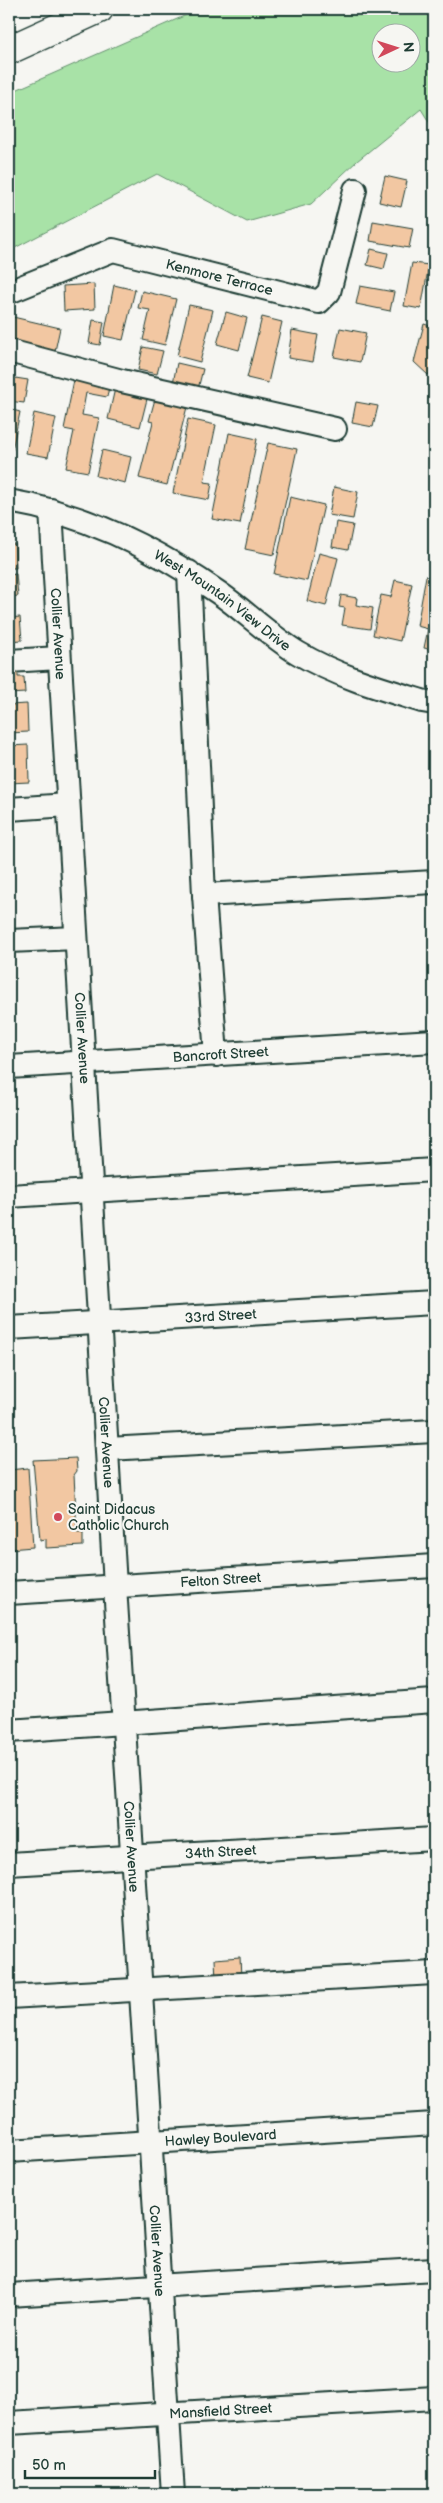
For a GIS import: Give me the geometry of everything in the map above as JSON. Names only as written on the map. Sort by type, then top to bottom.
[{"type":"highway","points":[[9,50],[99,9]]},
{"type":"street","name":"Kenmore Terrace","points":[[9,292],[113,250],[319,302],[329,292],[355,190]]},
{"type":"street","points":[[9,351],[122,380],[335,430]]},
{"type":"street","name":"West Mountain View Drive","points":[[9,500],[51,510],[126,537],[167,558],[189,572],[297,652],[337,674],[422,701],[434,703]]},
{"type":"street","name":"Collier Avenue","points":[[51,510],[115,1586],[126,1723],[174,2494]]},
{"type":"street","points":[[189,572],[204,895],[216,1055]]},
{"type":"street","points":[[9,661],[59,658]]},
{"type":"street","points":[[9,808],[68,805]]},
{"type":"street","points":[[204,895],[434,882]]},
{"type":"street","points":[[9,941],[76,938]]},
{"type":"street","name":"Bancroft Street","points":[[9,1067],[434,1041]]},
{"type":"street","points":[[9,1196],[434,1170]]},
{"type":"street","name":"33rd Street","points":[[9,1328],[100,1321],[434,1303]]},
{"type":"street","points":[[108,1449],[434,1431]]},
{"type":"street","name":"Felton Street","points":[[9,1593],[434,1566]]},
{"type":"street","points":[[9,1731],[434,1701]]},
{"type":"street","name":"34th Street","points":[[9,1864],[434,1839]]},
{"type":"street","points":[[9,1997],[434,1973]]},
{"type":"street","name":"Hawley Boulevard","points":[[9,2151],[434,2124]]},
{"type":"street","points":[[9,2295],[434,2269]]},
{"type":"street","name":"Mansfield Street","points":[[9,2424],[434,2398]]},
{"type":"green space","points":[[200,9],[434,9],[434,130],[421,109],[357,161],[311,204],[247,222],[157,174],[9,251],[9,93]]},
{"type":"building","points":[[385,176],[407,181],[401,207],[379,202]]},
{"type":"building","points":[[373,221],[413,228],[409,248],[370,241]]},
{"type":"building","points":[[371,249],[388,253],[384,269],[367,265]]},
{"type":"building","points":[[412,263],[429,265],[421,309],[404,306]]},
{"type":"building","points":[[94,284],[95,309],[64,311],[63,286]]},
{"type":"building","points":[[114,285],[135,290],[123,340],[104,336]]},
{"type":"building","points":[[360,286],[394,292],[390,311],[356,304]]},
{"type":"building","points":[[142,291],[176,299],[165,345],[143,340],[150,310],[138,308]]},
{"type":"building","points":[[189,305],[213,310],[200,362],[177,356]]},
{"type":"building","points":[[226,312],[247,318],[239,350],[217,344]]},
{"type":"building","points":[[13,317],[60,328],[55,351],[9,340]]},
{"type":"building","points":[[262,317],[282,322],[268,383],[247,378]]},
{"type":"building","points":[[93,320],[104,322],[100,345],[89,343]]},
{"type":"building","points":[[424,324],[434,327],[434,367],[428,375],[414,362]]},
{"type":"building","points":[[340,328],[366,333],[360,362],[334,357]]},
{"type":"building","points":[[292,330],[318,335],[313,362],[288,358]]},
{"type":"building","points":[[143,347],[163,351],[157,374],[138,370]]},
{"type":"building","points":[[177,363],[203,369],[198,389],[173,383]]},
{"type":"building","points":[[75,375],[110,382],[107,397],[86,393],[82,415],[99,418],[88,472],[66,468],[74,431],[64,429]]},
{"type":"building","points":[[9,377],[28,380],[24,403],[9,401]]},
{"type":"building","points":[[116,384],[149,391],[140,427],[108,419]]},
{"type":"building","points":[[155,399],[187,407],[167,485],[139,478],[153,422],[149,421]]},
{"type":"building","points":[[356,402],[378,406],[373,427],[352,423]]},
{"type":"building","points":[[9,409],[20,412],[12,450],[9,449]]},
{"type":"building","points":[[34,413],[56,418],[48,457],[26,453]]},
{"type":"building","points":[[188,419],[216,425],[204,482],[212,483],[209,500],[173,493]]},
{"type":"building","points":[[229,433],[257,439],[240,524],[212,519]]},
{"type":"building","points":[[268,443],[297,449],[274,555],[245,549]]},
{"type":"building","points":[[102,450],[131,457],[125,483],[96,476]]},
{"type":"building","points":[[334,487],[358,492],[353,519],[329,515]]},
{"type":"building","points":[[290,497],[324,505],[307,581],[274,574]]},
{"type":"building","points":[[336,522],[353,525],[348,550],[332,547]]},
{"type":"building","points":[[9,544],[15,544],[16,568],[9,568]]},
{"type":"building","points":[[319,553],[338,558],[326,606],[307,601]]},
{"type":"building","points":[[16,574],[18,596],[9,597],[9,575]]},
{"type":"building","points":[[426,576],[434,578],[434,650],[424,648],[428,629],[417,626]]},
{"type":"building","points":[[395,580],[412,584],[400,641],[373,635],[381,595],[391,597]]},
{"type":"building","points":[[341,595],[357,598],[356,605],[373,608],[370,629],[342,625],[345,608],[339,607]]},
{"type":"building","points":[[9,601],[11,601],[12,612],[9,612]]},
{"type":"building","points":[[20,617],[22,640],[9,641],[9,618]]},
{"type":"building","points":[[18,666],[18,677],[24,677],[25,693],[9,694],[9,667]]},
{"type":"building","points":[[27,704],[28,732],[9,733],[9,705]]},
{"type":"building","points":[[28,745],[29,782],[9,783],[9,746]]},
{"type":"building","name":"Saint Didacus Catholic Church","points":[[76,1458],[77,1471],[74,1475],[77,1533],[83,1533],[83,1546],[46,1548],[46,1539],[40,1540],[33,1460]]},
{"type":"building","points":[[28,1468],[33,1547],[9,1549],[9,1470]]},
{"type":"building","points":[[240,1957],[241,1977],[216,1979],[215,1959]]},
{"type":"place","name":"Saint Didacus Catholic Church","points":[[58,1517]]}]
